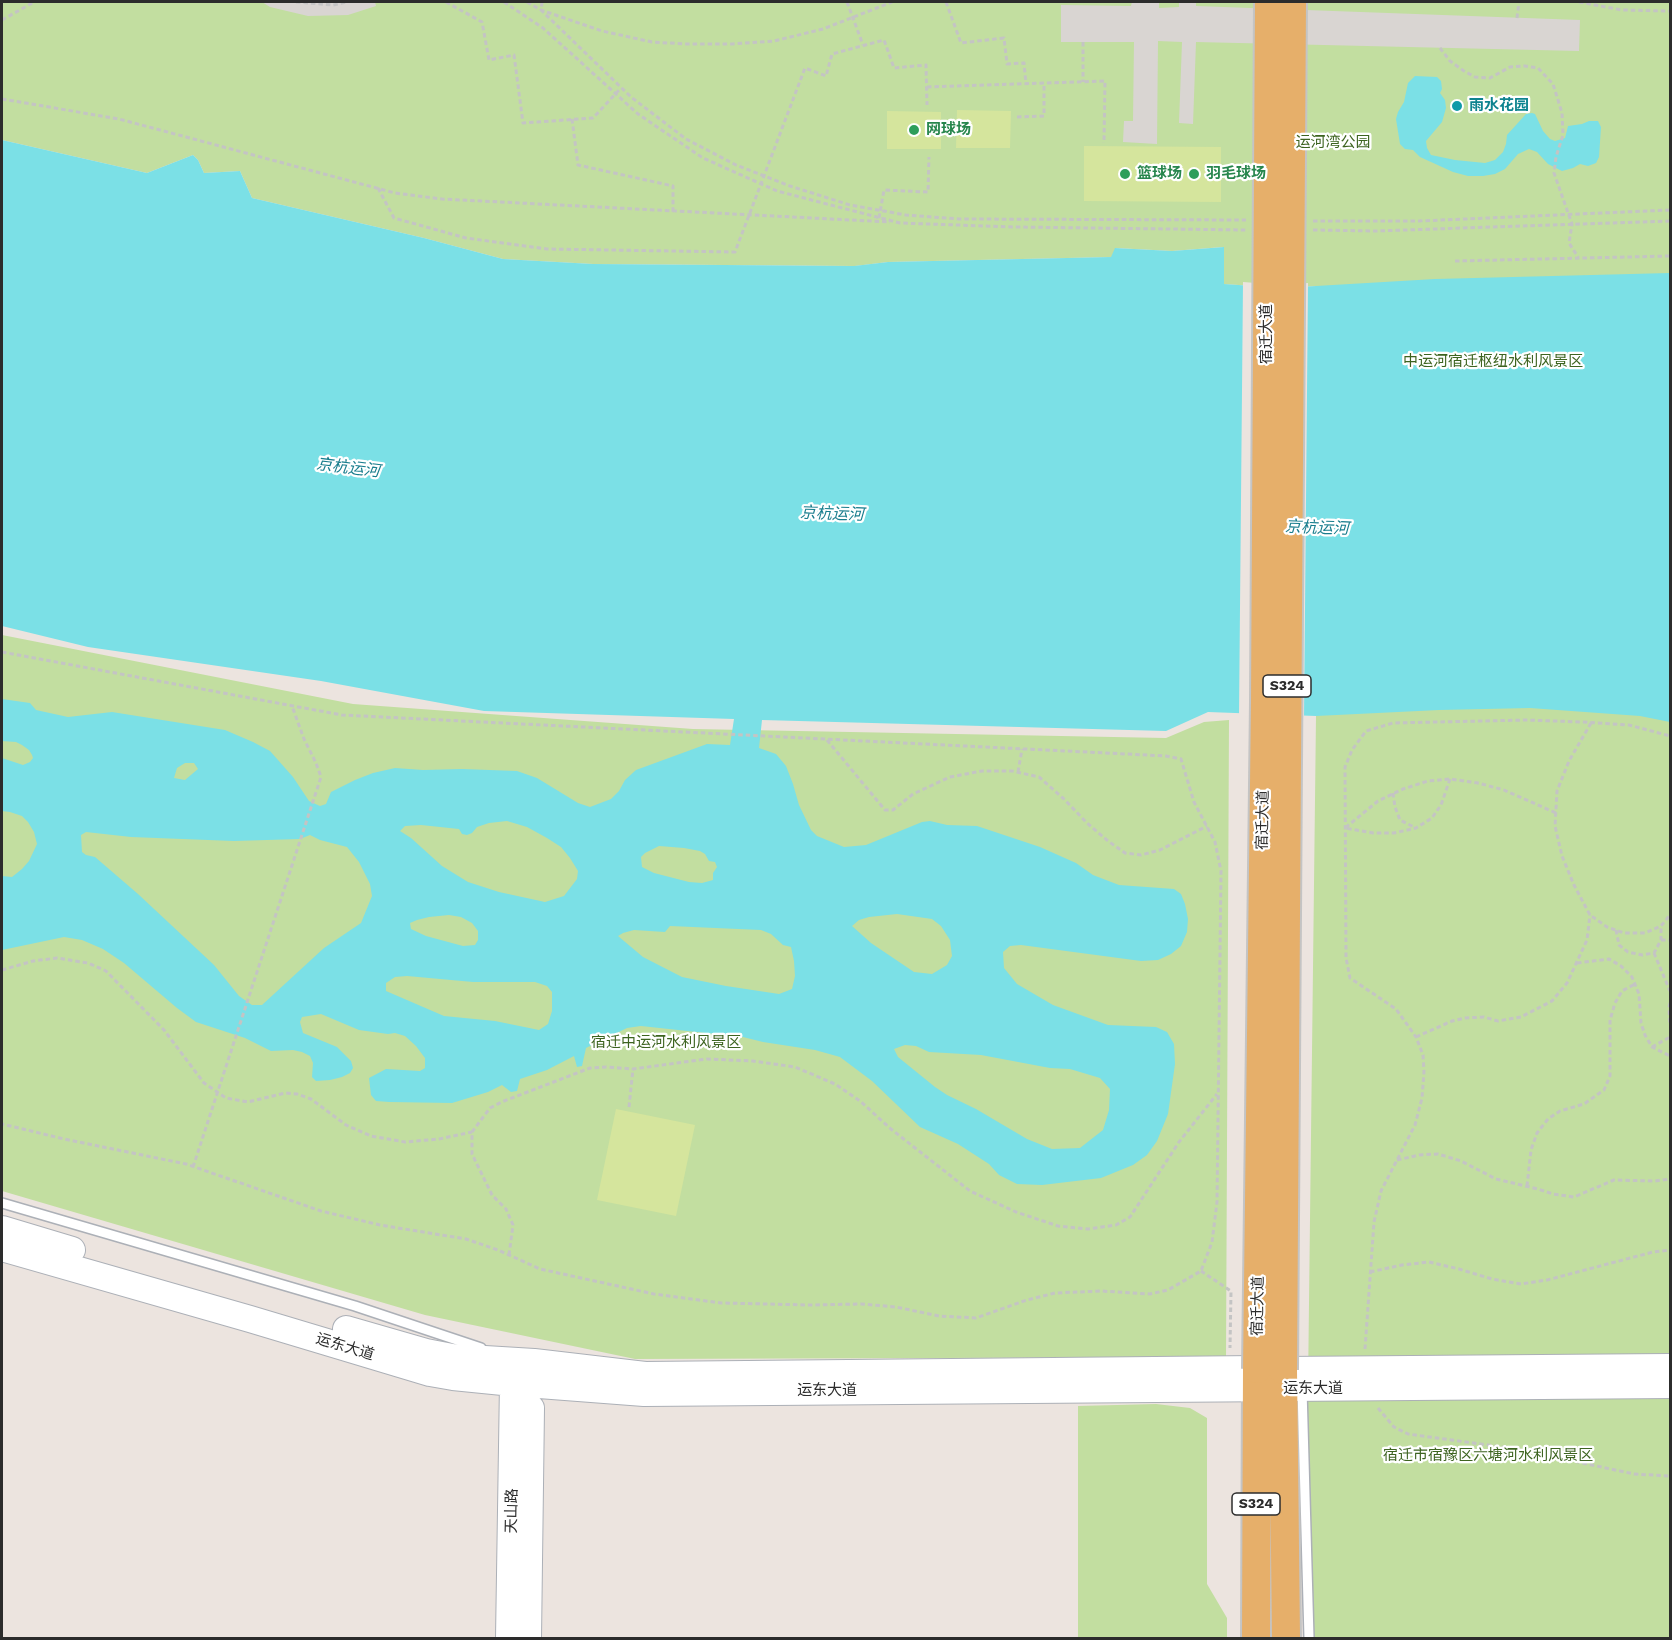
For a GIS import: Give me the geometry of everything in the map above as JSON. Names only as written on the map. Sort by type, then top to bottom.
[{"type":"main road","name":"宿迁大道","points":[[1269,2],[1265,702],[1269,1379],[1286,1638]]},
{"type":"main road","name":"宿迁大道","points":[[1256,1638],[1269,1379],[1292,2]]},
{"type":"main road","name":"运东大道","points":[[2,1229],[426,1352],[521,1376],[644,1393],[1269,1379],[1671,1386]]},
{"type":"main road","name":"运东大道","points":[[2,1248],[430,1373],[453,1377],[521,1376]]},
{"type":"main road","name":"运东大道","points":[[1363,1379],[1671,1367]]},
{"type":"main road","name":"天山路","points":[[509,1638],[521,1376]]},
{"type":"main road","name":"天山路","points":[[521,1376],[528,1638]]},
{"type":"lane","points":[[2,1203],[355,1306],[521,1376]]},
{"type":"lane","points":[[1269,1379],[1309,1638]]},
{"type":"path","points":[[2,20],[34,2]]},
{"type":"path","points":[[296,2],[333,5],[347,2]]},
{"type":"path","points":[[446,2],[482,22],[489,60],[514,55],[523,123],[593,118],[621,88]]},
{"type":"path","points":[[504,2],[543,28],[638,114],[703,158],[777,191],[900,223]]},
{"type":"path","points":[[527,2],[541,10],[602,31],[652,42],[685,44],[774,41],[824,29],[892,2]]},
{"type":"path","points":[[541,10],[542,2]]},
{"type":"path","points":[[847,2],[863,45]]},
{"type":"path","points":[[946,2],[961,43],[1004,38],[1007,63],[1024,63],[1026,84]]},
{"type":"path","points":[[1517,18],[1518,2]]},
{"type":"path","points":[[1579,2],[1622,9],[1671,11]]},
{"type":"path","points":[[541,10],[631,97],[686,139],[736,165],[790,186],[850,205],[906,215],[959,219],[1254,220]]},
{"type":"path","points":[[378,188],[394,218],[466,238],[547,249],[735,252],[805,68],[826,76],[832,54],[884,40],[894,68],[926,66],[927,105]]},
{"type":"path","points":[[1083,42],[1083,82]]},
{"type":"path","points":[[1440,48],[1450,62],[1475,76],[1490,78],[1510,67],[1525,66],[1538,68],[1554,84],[1562,113],[1563,135],[1554,173],[1572,224],[1569,243],[1578,257]]},
{"type":"path","points":[[927,87],[1105,81],[1104,143]]},
{"type":"path","points":[[1017,117],[1044,116],[1044,83]]},
{"type":"path","points":[[2,99],[119,119],[395,193],[442,200],[900,223],[1247,230]]},
{"type":"path","points":[[572,119],[578,165],[673,186],[673,212]]},
{"type":"path","points":[[879,218],[884,190],[928,192],[929,158]]},
{"type":"path","points":[[1313,221],[1419,221],[1671,210]]},
{"type":"path","points":[[1306,230],[1376,231],[1671,221]]},
{"type":"path","points":[[1455,261],[1671,256]]},
{"type":"path","points":[[2,652],[342,715],[1166,756],[1181,759],[1194,802],[1215,842],[1221,871],[1217,1202],[1212,1242],[1201,1271],[1168,1290],[1150,1294],[1101,1291],[1056,1293],[1027,1300],[976,1318],[939,1316],[896,1307],[861,1304],[721,1303],[654,1294],[540,1269],[466,1239],[380,1225],[321,1211],[193,1167],[2,1124]]},
{"type":"path","points":[[193,1167],[321,777],[292,706]]},
{"type":"path","points":[[1671,736],[1629,725],[1591,723],[1526,720],[1393,723],[1366,731],[1352,750],[1344,767],[1346,958],[1350,978],[1396,1009],[1416,1037],[1423,1055],[1425,1072],[1422,1098],[1415,1125],[1381,1191],[1376,1212],[1363,1379],[1394,1427],[1408,1434],[1517,1449],[1634,1474],[1671,1476]]},
{"type":"path","points":[[1591,723],[1569,761],[1557,791],[1555,826],[1562,856],[1574,885],[1590,915],[1607,927],[1624,933],[1645,933],[1661,926],[1671,915]]},
{"type":"path","points":[[827,740],[885,810],[893,810],[913,794],[950,777],[982,771],[1018,772],[1039,777],[1087,823],[1125,853],[1141,855],[1160,850],[1207,826]]},
{"type":"path","points":[[1018,772],[1022,749]]},
{"type":"path","points":[[1345,828],[1378,801],[1393,793],[1428,781],[1450,778],[1504,790],[1556,813]]},
{"type":"path","points":[[1345,828],[1373,833],[1394,833],[1416,828],[1432,818],[1441,805],[1450,778]]},
{"type":"path","points":[[1393,793],[1395,807],[1401,820],[1416,828]]},
{"type":"path","points":[[1416,1037],[1452,1021],[1465,1018],[1484,1017],[1498,1021],[1521,1017],[1552,1001],[1567,982],[1587,940],[1590,915]]},
{"type":"path","points":[[1654,953],[1661,940],[1661,926]]},
{"type":"path","points":[[1616,930],[1619,945],[1628,952],[1642,955],[1654,953]]},
{"type":"path","points":[[1661,940],[1671,940]]},
{"type":"path","points":[[1654,953],[1671,991]]},
{"type":"path","points":[[2,970],[33,961],[57,958],[88,963],[106,971],[165,1030],[204,1083],[226,1098],[248,1102],[285,1093],[297,1094],[311,1099],[346,1125],[371,1136],[405,1142],[439,1139],[472,1132]]},
{"type":"path","points":[[1576,963],[1609,959],[1621,966],[1632,977],[1639,994],[1641,1023],[1645,1035],[1652,1047],[1671,1056]]},
{"type":"path","points":[[1527,1187],[1531,1150],[1537,1133],[1548,1119],[1560,1111],[1584,1104],[1604,1090],[1610,1076],[1610,1020],[1615,1003],[1622,991],[1635,984]]},
{"type":"path","points":[[1671,1003],[1669,1008],[1671,1025]]},
{"type":"path","points":[[1652,1047],[1671,1037]]},
{"type":"path","points":[[509,1255],[513,1225],[506,1209],[492,1195],[472,1154],[472,1132],[490,1108],[590,1068],[633,1069],[708,1059],[753,1061],[795,1067],[835,1084],[860,1101],[891,1129],[970,1191],[1016,1212],[1058,1226],[1089,1229],[1116,1225],[1130,1217],[1179,1142],[1218,1093]]},
{"type":"path","points":[[629,1107],[633,1069]]},
{"type":"path","points":[[1397,1160],[1438,1154],[1461,1161],[1496,1179],[1574,1197],[1614,1180],[1671,1179]]},
{"type":"path","points":[[1370,1272],[1430,1262],[1492,1279],[1521,1284],[1547,1280],[1653,1252],[1671,1250]]},
{"type":"path","points":[[1201,1271],[1232,1291],[1269,1379]]},
{"type":"green space","points":[[2,2],[1670,2],[1670,1638],[1305,1638],[1316,716],[1316,286],[1282,288],[1224,284],[1223,247],[1172,251],[1116,248],[1112,257],[888,262],[855,266],[593,264],[503,259],[252,198],[240,171],[204,173],[193,155],[147,173],[2,140]]},
{"type":"green space","name":"网球场","points":[[957,110],[1011,111],[1010,148],[956,148]]},
{"type":"green space","name":"网球场","points":[[887,111],[941,112],[941,149],[887,149]]},
{"type":"green space","name":"篮球场","points":[[1084,146],[1221,147],[1221,202],[1084,201]]},
{"type":"green space","name":"宿迁中运河水利风景区","points":[[2,635],[353,704],[693,729],[1166,738],[1204,722],[1229,720],[1226,1357],[635,1359],[425,1315],[2,1191]]},
{"type":"green space","points":[[616,1109],[695,1125],[676,1216],[597,1200]]},
{"type":"green space","points":[[1156,1404],[1190,1408],[1207,1418],[1207,1584],[1227,1618],[1227,1638],[1078,1638],[1078,1406]]},
{"type":"shaded area","points":[[262,2],[375,2],[376,6],[348,15],[308,16],[270,7]]},
{"type":"shaded area","points":[[1132,2],[1159,2],[1159,8],[1179,7],[1179,2],[1196,2],[1196,6],[1580,20],[1579,51],[1196,42],[1193,124],[1179,123],[1182,42],[1158,41],[1157,144],[1123,142],[1124,121],[1133,121],[1134,42],[1061,42],[1061,5],[1131,6]]},
{"type":"water","points":[[1415,76],[1437,77],[1441,81],[1440,93],[1445,100],[1446,108],[1442,122],[1426,141],[1431,155],[1485,163],[1495,160],[1503,152],[1507,135],[1526,114],[1532,113],[1535,114],[1543,131],[1555,141],[1565,138],[1568,126],[1598,121],[1601,127],[1599,157],[1596,163],[1588,166],[1580,164],[1562,171],[1548,164],[1537,152],[1529,149],[1518,154],[1505,169],[1495,174],[1468,176],[1453,172],[1420,157],[1413,150],[1405,149],[1400,144],[1396,119],[1404,102],[1408,83]]},
{"type":"water","name":"京杭运河","points":[[2,140],[147,173],[193,155],[204,173],[240,171],[252,198],[503,259],[593,264],[854,266],[888,262],[1111,257],[1115,248],[1172,251],[1224,247],[1224,284],[1282,288],[1435,279],[1670,273],[1670,722],[1640,716],[1530,708],[1316,716],[1208,712],[1166,731],[762,720],[759,748],[776,754],[786,766],[799,805],[811,830],[817,836],[844,847],[866,845],[922,822],[977,826],[1040,847],[1076,863],[1093,875],[1119,885],[1174,889],[1181,894],[1188,919],[1187,932],[1181,946],[1158,960],[1141,961],[1021,945],[1010,946],[1003,952],[1004,968],[1017,984],[1053,1005],[1108,1025],[1156,1027],[1167,1032],[1174,1044],[1175,1064],[1168,1114],[1157,1141],[1147,1155],[1133,1165],[1101,1178],[1042,1185],[1017,1184],[999,1175],[989,1164],[958,1144],[920,1127],[872,1081],[840,1057],[815,1050],[743,1037],[641,1026],[627,1028],[586,1048],[582,1066],[577,1067],[574,1056],[547,1070],[520,1079],[517,1091],[511,1092],[502,1085],[488,1092],[452,1103],[376,1101],[371,1095],[369,1078],[386,1069],[420,1071],[425,1068],[425,1058],[405,1036],[359,1030],[321,1014],[302,1017],[300,1022],[303,1033],[337,1047],[351,1061],[353,1068],[350,1073],[342,1077],[316,1081],[312,1077],[313,1063],[310,1056],[293,1050],[271,1051],[245,1038],[196,1022],[124,963],[103,949],[82,940],[64,937],[2,950],[2,876],[12,877],[22,869],[29,861],[37,844],[34,832],[22,816],[2,811],[2,758],[23,765],[33,758],[29,750],[22,745],[2,741],[2,699],[30,703],[36,710],[68,717],[112,712],[225,730],[270,751],[293,777],[309,801],[320,806],[326,804],[331,792],[373,773],[395,768],[517,771],[537,778],[578,803],[590,807],[611,799],[625,780],[636,770],[707,744],[730,745],[734,719],[484,711],[321,681],[88,647],[2,626]],"holes":[[[185,763],[194,763],[198,769],[185,780],[174,778],[177,768]],[[507,821],[527,827],[561,847],[578,871],[577,879],[564,896],[545,902],[499,892],[468,882],[442,866],[400,831],[405,826],[421,825],[459,829],[462,834],[467,835],[477,827]],[[86,832],[131,837],[234,841],[300,839],[310,835],[347,847],[359,862],[370,884],[372,896],[361,923],[324,948],[262,1005],[252,1005],[239,996],[214,965],[138,894],[95,857],[82,852],[81,835]],[[659,846],[684,848],[700,851],[709,861],[715,862],[717,867],[713,873],[713,880],[702,883],[689,882],[654,873],[642,867],[641,857]],[[897,914],[932,919],[941,926],[950,940],[952,956],[947,965],[932,974],[914,972],[871,943],[852,926],[859,920]],[[449,915],[461,917],[472,923],[478,931],[478,940],[475,945],[463,946],[426,936],[411,929],[410,923]],[[670,926],[761,930],[771,934],[783,945],[791,947],[795,976],[792,989],[779,994],[682,977],[643,957],[618,936],[634,930],[665,932]],[[407,976],[473,982],[535,982],[547,986],[552,992],[552,1011],[548,1024],[539,1030],[495,1021],[444,1016],[386,991],[386,983],[395,977]],[[905,1045],[916,1046],[929,1052],[981,1055],[1050,1068],[1070,1069],[1100,1078],[1110,1089],[1109,1110],[1103,1130],[1080,1148],[1052,1149],[1027,1139],[935,1087],[898,1057],[894,1049]]]},
{"type":"pier","points":[[1243,282],[1282,285],[1308,283],[1304,719],[1239,716]]},
{"type":"place","name":"雨水花园","points":[[1457,106]]},
{"type":"place","name":"网球场","points":[[914,130]]},
{"type":"place","name":"篮球场","points":[[1125,174]]},
{"type":"place","name":"羽毛球场","points":[[1194,174]]},
{"type":"park label","name":"运河湾公园","points":[[1333,143]]},
{"type":"park label","name":"中运河宿迁枢纽水利风景区","points":[[1493,362]]},
{"type":"park label","name":"宿迁市宿豫区六塘河水利风景区","points":[[1488,1456]]}]
